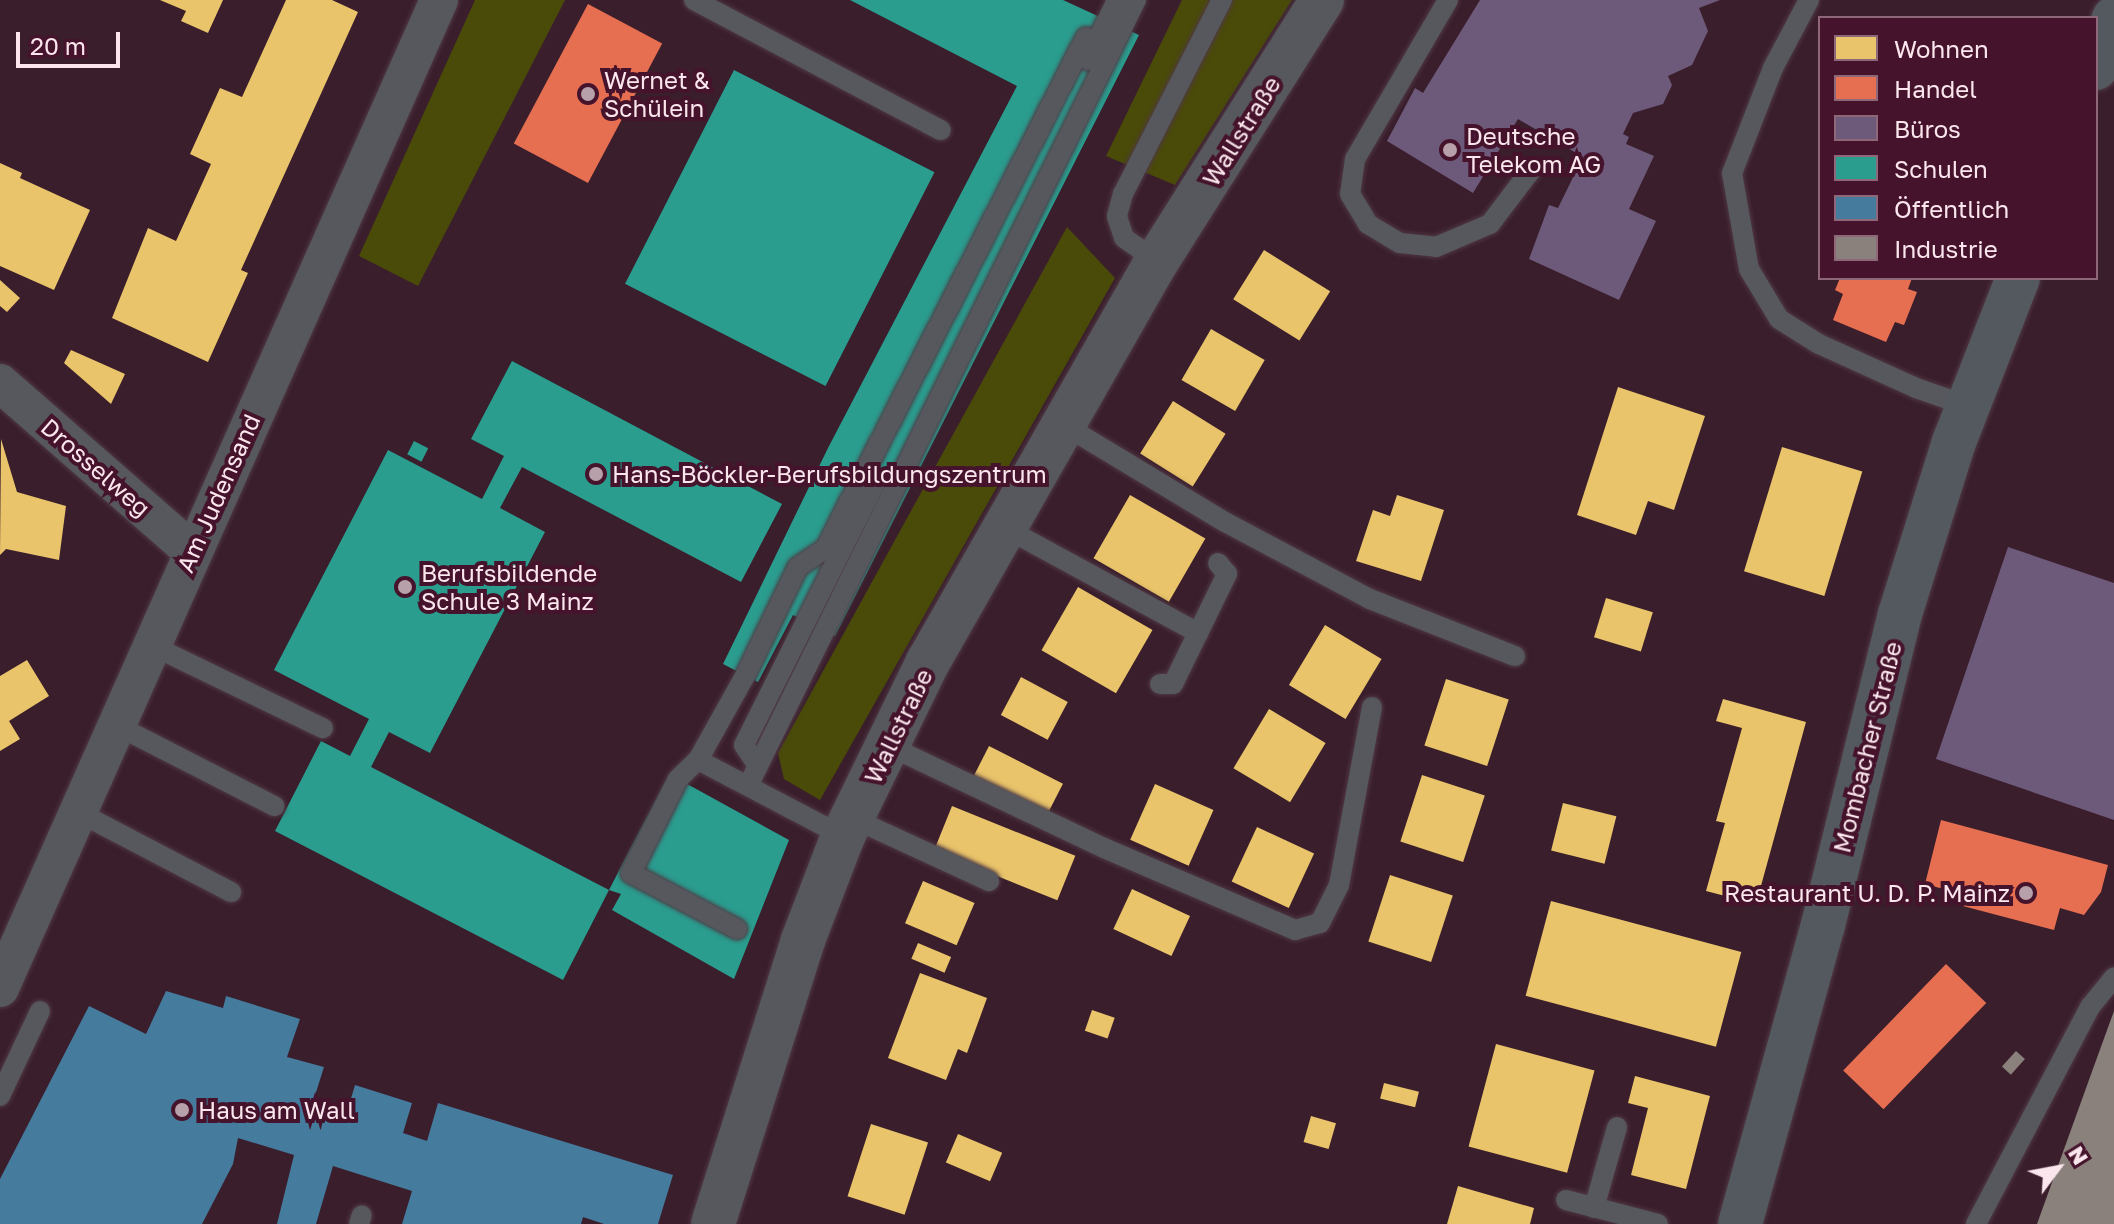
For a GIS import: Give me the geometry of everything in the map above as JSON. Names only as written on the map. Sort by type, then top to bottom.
[{"type":"main road","points":[[2098,62],[2114,18]]},
{"type":"main road","name":"Mombacher Straße","points":[[1740,1224],[1823,925],[1900,614],[1968,406],[2017,280]]},
{"type":"street","name":"Am Judensand","points":[[0,988],[439,0]]},
{"type":"street","name":"Wallstraße","points":[[713,1224],[803,940],[847,827],[928,662],[1157,261],[1322,0]]},
{"type":"street","name":"Drosselweg","points":[[0,383],[192,551]]},
{"type":"lane","points":[[694,0],[941,130]]},
{"type":"lane","points":[[758,766],[744,745],[1117,0]]},
{"type":"lane","points":[[748,786],[1136,0]]},
{"type":"lane","points":[[1157,261],[1124,238],[1117,216],[1123,194],[1222,0]]},
{"type":"lane","points":[[1448,0],[1355,159],[1350,194],[1368,224],[1400,243],[1436,247],[1490,224],[1531,170]]},
{"type":"lane","points":[[1809,0],[1773,68],[1732,173],[1749,269],[1779,319],[1819,344],[1968,406]]},
{"type":"lane","points":[[737,929],[631,873],[678,779],[698,760],[798,567],[826,548],[1086,37]]},
{"type":"lane","points":[[1064,425],[1225,522],[1370,599],[1515,656]]},
{"type":"lane","points":[[1005,528],[1198,633]]},
{"type":"lane","points":[[1160,684],[1173,684],[1227,574],[1218,563]]},
{"type":"lane","points":[[151,645],[323,728]]},
{"type":"lane","points":[[889,746],[1104,848],[1295,930],[1320,923],[1339,885],[1372,707]]},
{"type":"lane","points":[[116,725],[274,806]]},
{"type":"lane","points":[[698,760],[748,786],[989,881]]},
{"type":"lane","points":[[78,812],[231,892]]},
{"type":"lane","points":[[1976,1224],[2090,1007],[2114,977]]},
{"type":"lane","points":[[0,1096],[40,1011]]},
{"type":"lane","points":[[1594,1208],[1617,1127]]},
{"type":"lane","points":[[1566,1200],[1658,1224]]},
{"type":"shaded area","points":[[475,0],[565,0],[418,286],[359,256]]},
{"type":"shaded area","points":[[1182,0],[1292,0],[1175,185],[1106,156]]},
{"type":"shaded area","points":[[1067,227],[1115,278],[820,800],[784,779],[778,753]]},
{"type":"building: Wohnen","points":[[160,0],[223,0],[208,33],[181,21],[186,11]]},
{"type":"building: Wohnen","points":[[286,0],[332,0],[358,12],[241,270],[248,273],[208,362],[112,318],[148,228],[176,241],[211,164],[190,154],[220,88],[242,97]]},
{"type":"building: Wohnen","points":[[0,163],[22,173],[20,178],[90,210],[54,290],[0,266]]},
{"type":"building: Wohnen","points":[[1264,250],[1330,291],[1299,341],[1233,299]]},
{"type":"building: Wohnen","points":[[0,280],[20,298],[7,312],[0,306]]},
{"type":"building: Wohnen","points":[[1211,329],[1265,360],[1235,411],[1182,380]]},
{"type":"building: Wohnen","points":[[71,350],[125,374],[111,404],[64,363]]},
{"type":"building: Wohnen","points":[[1618,387],[1705,416],[1674,510],[1648,501],[1636,535],[1577,515]]},
{"type":"building: Wohnen","points":[[1173,401],[1226,434],[1193,486],[1140,454]]},
{"type":"building: Wohnen","points":[[1,439],[17,492],[66,506],[59,560],[6,549],[0,555]]},
{"type":"building: Wohnen","points":[[1782,447],[1862,472],[1824,596],[1744,571]]},
{"type":"building: Wohnen","points":[[1130,495],[1205,538],[1169,602],[1094,558]]},
{"type":"building: Wohnen","points":[[1397,495],[1444,510],[1421,581],[1356,561],[1373,510],[1390,516]]},
{"type":"building: Wohnen","points":[[1078,587],[1152,630],[1116,693],[1042,650]]},
{"type":"building: Wohnen","points":[[1606,598],[1653,612],[1641,652],[1594,637]]},
{"type":"building: Wohnen","points":[[1325,625],[1382,659],[1346,719],[1289,685]]},
{"type":"building: Wohnen","points":[[27,660],[49,696],[9,721],[20,739],[0,751],[0,676]]},
{"type":"building: Wohnen","points":[[1021,677],[1068,702],[1048,740],[1001,715]]},
{"type":"building: Wohnen","points":[[1446,679],[1509,699],[1487,766],[1424,746]]},
{"type":"building: Wohnen","points":[[1723,699],[1806,722],[1756,904],[1706,891],[1725,823],[1716,821],[1742,728],[1716,721]]},
{"type":"building: Wohnen","points":[[1269,709],[1326,743],[1290,802],[1233,768]]},
{"type":"building: Wohnen","points":[[989,746],[1063,784],[1047,815],[973,777]]},
{"type":"building: Wohnen","points":[[1422,775],[1485,795],[1463,862],[1400,842]]},
{"type":"building: Wohnen","points":[[1155,784],[1213,810],[1189,866],[1130,840]]},
{"type":"building: Wohnen","points":[[1563,803],[1616,816],[1605,864],[1551,851]]},
{"type":"building: Wohnen","points":[[952,806],[1075,856],[1057,900],[934,851]]},
{"type":"building: Wohnen","points":[[1257,827],[1314,854],[1289,908],[1232,881]]},
{"type":"building: Wohnen","points":[[1390,875],[1453,895],[1431,962],[1368,942]]},
{"type":"building: Wohnen","points":[[923,881],[975,903],[957,945],[905,923]]},
{"type":"building: Wohnen","points":[[1132,889],[1190,916],[1171,956],[1113,929]]},
{"type":"building: Wohnen","points":[[1551,901],[1741,952],[1716,1047],[1526,996]]},
{"type":"building: Wohnen","points":[[918,943],[951,957],[944,973],[911,959]]},
{"type":"building: Wohnen","points":[[920,973],[987,998],[967,1053],[958,1049],[946,1080],[888,1058]]},
{"type":"building: Wohnen","points":[[1092,1010],[1115,1018],[1108,1039],[1085,1031]]},
{"type":"building: Wohnen","points":[[1496,1044],[1595,1070],[1567,1173],[1469,1146]]},
{"type":"building: Wohnen","points":[[1635,1076],[1710,1096],[1686,1189],[1631,1175],[1648,1108],[1628,1103]]},
{"type":"building: Wohnen","points":[[1384,1083],[1419,1092],[1415,1107],[1380,1099]]},
{"type":"building: Wohnen","points":[[1311,1116],[1336,1123],[1329,1149],[1304,1142]]},
{"type":"building: Wohnen","points":[[871,1124],[928,1143],[905,1215],[848,1196]]},
{"type":"building: Wohnen","points":[[958,1134],[1002,1153],[990,1181],[946,1163]]},
{"type":"building: Wohnen","points":[[1458,1186],[1534,1208],[1530,1224],[1447,1224]]},
{"type":"building: Handel","name":"Wernet & Schülein","points":[[588,4],[662,43],[588,183],[514,144]]},
{"type":"building: Handel","points":[[1839,280],[1911,280],[1908,289],[1917,292],[1904,325],[1895,322],[1886,342],[1833,320],[1843,294],[1835,290]]},
{"type":"building: Handel","points":[[1941,820],[2108,865],[2101,892],[2084,915],[2060,908],[2054,930],[1959,905],[1962,894],[1925,884]]},
{"type":"building: Handel","points":[[1946,964],[1986,1003],[1883,1109],[1843,1070]]},
{"type":"building: Büros","name":"Deutsche Telekom AG","points":[[1480,0],[1720,0],[1699,8],[1708,31],[1692,65],[1668,76],[1672,85],[1663,104],[1633,113],[1623,134],[1629,137],[1626,144],[1654,156],[1629,209],[1656,221],[1619,300],[1529,259],[1549,205],[1558,208],[1583,157],[1518,119],[1473,193],[1387,141],[1415,88],[1423,93]]},
{"type":"building: Büros","points":[[2008,547],[2114,583],[2114,820],[1936,759]]},
{"type":"building: Schulen","points":[[850,0],[1063,0],[1139,35],[835,636],[793,615],[758,682],[723,664],[828,448],[1017,86]]},
{"type":"building: Schulen","points":[[734,70],[934,172],[826,386],[625,284]]},
{"type":"building: Schulen","points":[[512,361],[782,504],[741,582],[522,467],[500,508],[545,532],[430,753],[389,732],[371,767],[609,890],[563,980],[275,831],[321,741],[350,756],[369,719],[274,670],[388,450],[482,499],[504,456],[471,439]]},
{"type":"building: Schulen","points":[[414,441],[428,448],[421,462],[407,454]]},
{"type":"building: Schulen","points":[[669,774],[789,840],[734,979],[612,910],[621,894],[609,890]]},
{"type":"building: Öffentlich","name":"Haus am Wall","points":[[166,991],[223,1008],[226,996],[300,1019],[287,1057],[324,1067],[312,1105],[346,1115],[355,1085],[412,1103],[403,1133],[427,1141],[438,1103],[673,1175],[658,1224],[604,1224],[583,1217],[581,1224],[402,1224],[412,1191],[333,1166],[316,1224],[277,1224],[294,1155],[238,1138],[233,1164],[202,1224],[0,1224],[0,1179],[89,1006],[146,1034]]},
{"type":"building: Industrie","points":[[2114,1011],[2114,1224],[2037,1224],[2094,1066]]},
{"type":"building: Industrie","points":[[2016,1051],[2025,1059],[2011,1075],[2002,1067]]},
{"type":"place","name":"Wernet & Schülein","points":[[588,94]]},
{"type":"place","name":"Deutsche Telekom AG","points":[[1450,150]]},
{"type":"place","name":"Hans-Böckler-Berufsbildungszentrum","points":[[596,474]]},
{"type":"place","name":"Berufsbildende Schule 3 Mainz","points":[[405,587]]},
{"type":"place","name":"Restaurant U. D. P. Mainz","points":[[2026,893]]},
{"type":"place","name":"Haus am Wall","points":[[182,1110]]}]
